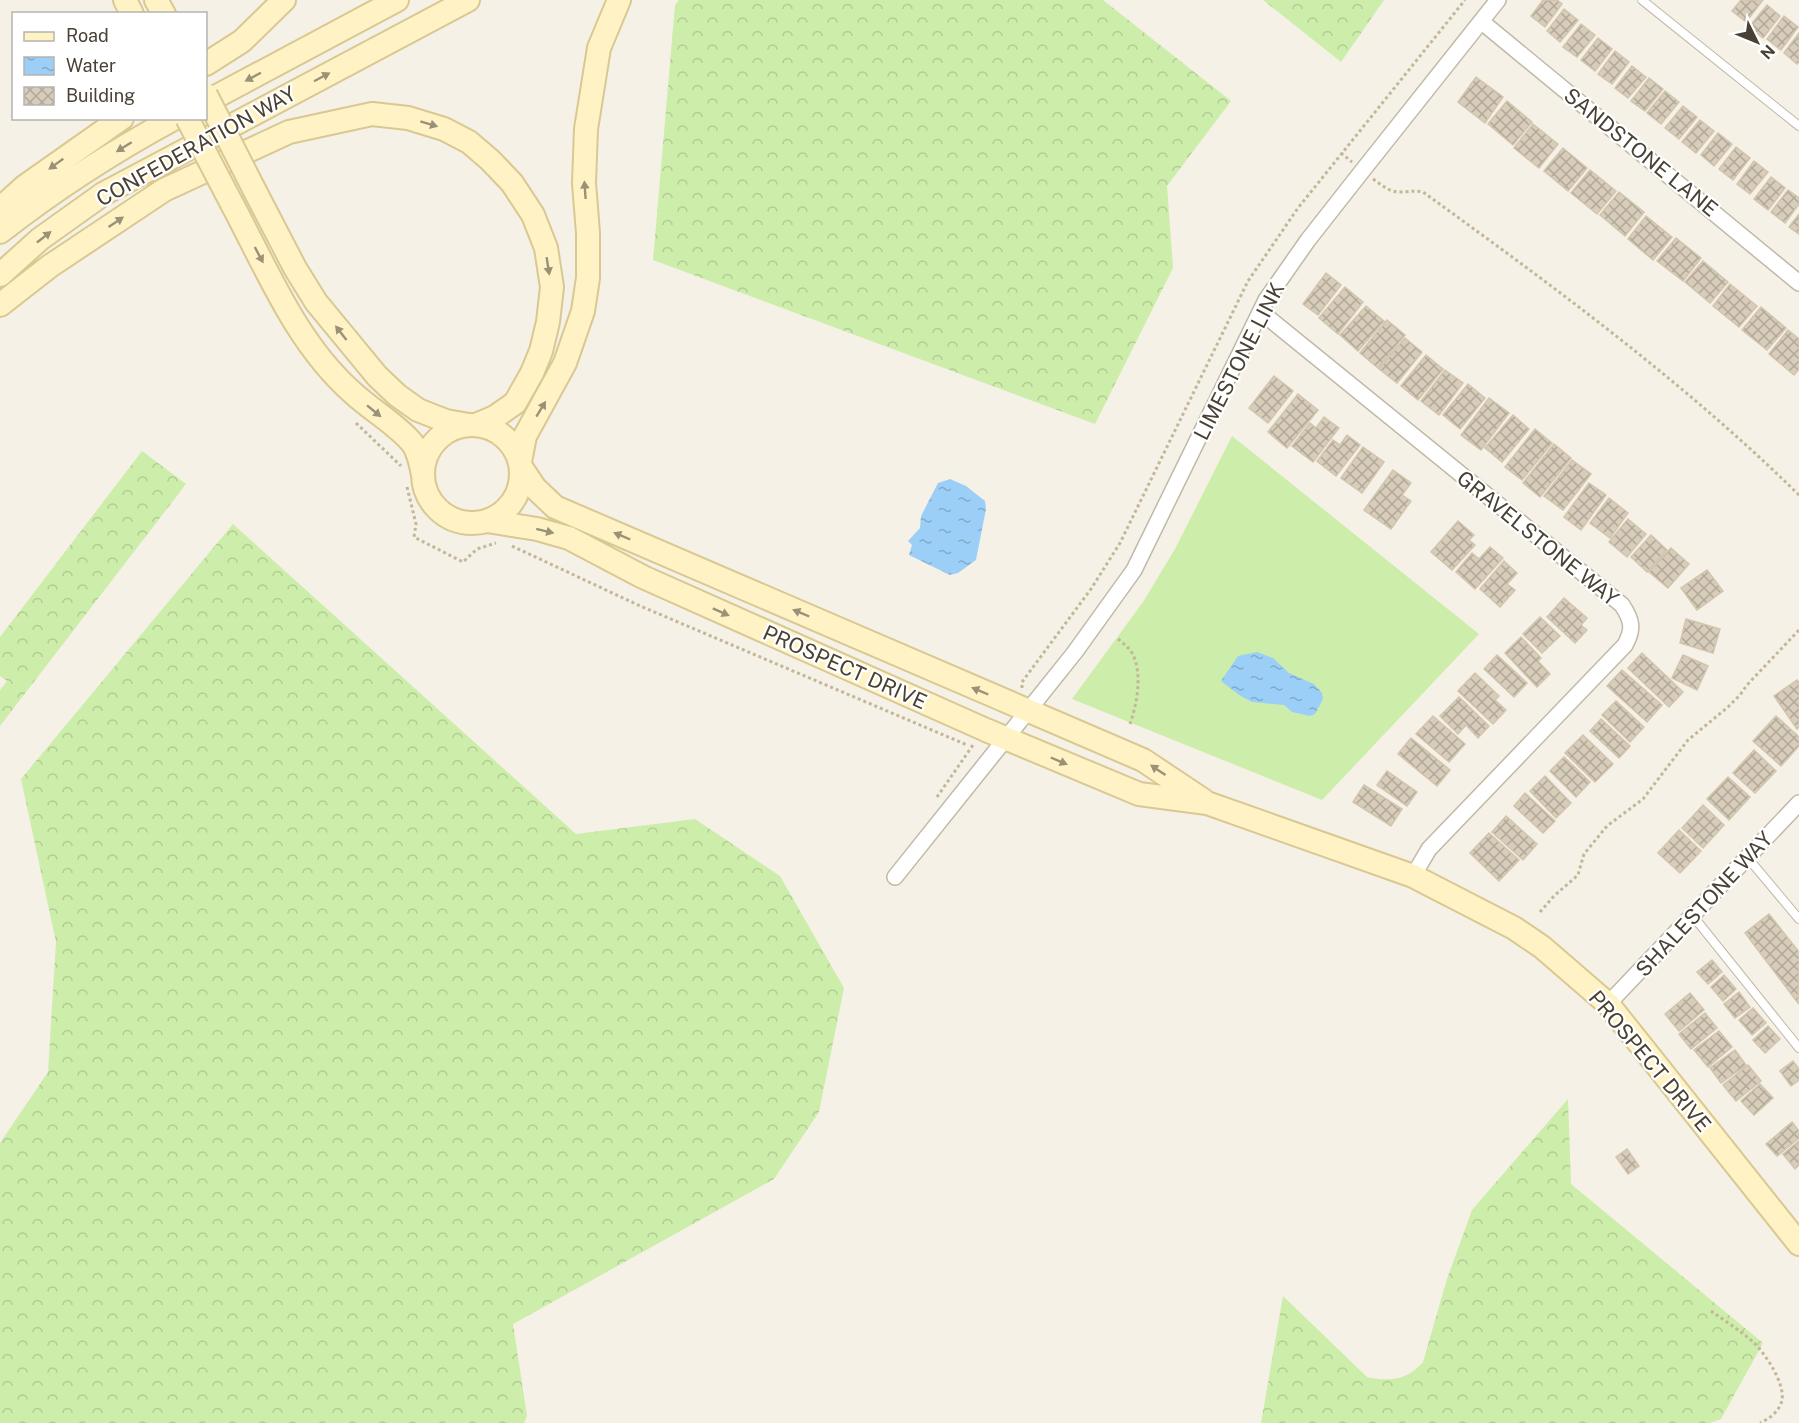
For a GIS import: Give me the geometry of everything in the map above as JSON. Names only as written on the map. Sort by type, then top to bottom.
[{"type":"street","points":[[207,63],[242,41],[284,0]]},
{"type":"street","name":"CONFEDERATION WAY","points":[[207,101],[397,0]]},
{"type":"street","name":"CONFEDERATION WAY","points":[[0,275],[40,239],[103,194],[468,0]]},
{"type":"street","points":[[520,465],[525,436],[565,363],[583,312],[588,278],[588,233],[584,183],[586,129],[599,48],[619,0]]},
{"type":"street","name":"LIMESTONE LINK","points":[[895,877],[1075,652],[1134,570],[1261,312],[1288,268],[1498,0]]},
{"type":"street","name":"SANDSTONE LANE","points":[[1482,22],[1799,283]]},
{"type":"street","points":[[188,120],[292,318],[330,371],[413,445],[419,457],[425,489],[432,503],[442,513],[469,524],[497,517],[509,507],[517,495],[521,482],[517,453],[509,441],[498,432],[484,426],[446,421],[418,410],[397,395],[377,376],[316,302],[295,268],[207,97]]},
{"type":"street","points":[[0,305],[50,266],[164,190],[289,132],[372,114],[408,117],[444,129],[469,142],[512,183],[533,215],[546,248],[552,287],[548,322],[541,351],[515,403],[500,414],[472,425],[455,428],[442,435],[432,446],[425,460],[423,475]]},
{"type":"street","points":[[0,209],[24,187],[119,120]]},
{"type":"street","name":"CONFEDERATION WAY","points":[[0,232],[126,145],[171,120]]},
{"type":"street","name":"GRAVELSTONE WAY","points":[[1261,312],[1622,606],[1632,624],[1631,634],[1625,645],[1429,849],[1413,876]]},
{"type":"street","name":"PROSPECT DRIVE","points":[[520,465],[535,488],[555,507],[1143,760],[1207,802]]},
{"type":"street","name":"PROSPECT DRIVE","points":[[487,521],[537,529],[569,538],[643,577],[1006,738],[1139,794],[1207,802],[1413,876],[1514,928],[1542,947],[1608,1004],[1799,1245]]},
{"type":"street","name":"SHALESTONE WAY","points":[[1608,1004],[1799,803]]},
{"type":"lane","points":[[1642,0],[1799,126]]},
{"type":"lane","points":[[1747,857],[1799,919]]},
{"type":"lane","points":[[1693,916],[1799,1048]]},
{"type":"path","points":[[1341,153],[1391,191],[1423,192],[1548,283],[1691,397],[1799,495]]},
{"type":"path","points":[[417,539],[463,562],[484,546],[502,544]]},
{"type":"path","points":[[508,545],[638,605],[972,746],[933,803]]},
{"type":"path","points":[[1540,912],[1578,875],[1584,854],[1601,834],[1643,799],[1688,740],[1728,707],[1799,630]]},
{"type":"path","points":[[1118,639],[1131,652],[1137,675],[1136,700],[1130,724]]},
{"type":"path","points":[[1712,1311],[1753,1342],[1767,1357],[1774,1370],[1781,1389],[1782,1400],[1769,1419],[1760,1423]]},
{"type":"green space","points":[[679,0],[1103,0],[1231,101],[1167,186],[1173,268],[1095,424],[653,260],[675,5]]},
{"type":"green space","points":[[1263,0],[1384,0],[1341,62]]},
{"type":"green space","points":[[1232,436],[1479,634],[1322,800],[1072,699],[1143,602],[1175,549]]},
{"type":"green space","points":[[142,451],[186,484],[0,726],[0,690],[7,681],[0,676],[0,637]]},
{"type":"green space","points":[[233,524],[576,834],[695,819],[780,876],[844,988],[819,1112],[774,1179],[513,1324],[527,1416],[524,1423],[0,1423],[0,1143],[48,1072],[56,942],[21,779]]},
{"type":"green space","points":[[1568,1099],[1571,1184],[1763,1343],[1721,1419],[1710,1423],[1261,1423],[1283,1296],[1367,1377],[1398,1378],[1411,1373],[1423,1362],[1447,1279],[1472,1210]]},
{"type":"water","points":[[950,479],[966,486],[985,501],[986,509],[976,560],[958,573],[950,575],[909,555],[912,545],[908,541],[920,528],[921,516],[938,483]]},
{"type":"water","points":[[1257,652],[1273,658],[1289,673],[1314,684],[1322,693],[1323,699],[1315,714],[1310,716],[1292,712],[1284,705],[1252,702],[1221,681],[1238,656]]},
{"type":"building","points":[[1543,0],[1557,0],[1562,4],[1545,27],[1531,16]]},
{"type":"building","points":[[1741,0],[1763,0],[1746,22],[1732,11]]},
{"type":"building","points":[[1767,5],[1780,16],[1763,38],[1749,27]]},
{"type":"building","points":[[1564,9],[1578,20],[1560,42],[1547,31]]},
{"type":"building","points":[[1784,16],[1798,27],[1781,50],[1767,39]]},
{"type":"building","points":[[1581,24],[1595,35],[1577,57],[1563,47]]},
{"type":"building","points":[[1799,33],[1799,62],[1797,64],[1784,53]]},
{"type":"building","points":[[1598,38],[1612,49],[1595,71],[1581,60]]},
{"type":"building","points":[[1615,51],[1629,62],[1612,84],[1598,74]]},
{"type":"building","points":[[1632,66],[1646,77],[1628,98],[1615,88]]},
{"type":"building","points":[[1476,77],[1503,97],[1485,123],[1458,102]]},
{"type":"building","points":[[1649,78],[1663,89],[1645,111],[1631,101]]},
{"type":"building","points":[[1665,91],[1679,102],[1661,124],[1647,113]]},
{"type":"building","points":[[1507,101],[1532,122],[1513,145],[1488,124]]},
{"type":"building","points":[[1683,106],[1697,117],[1679,139],[1665,128]]},
{"type":"building","points":[[1700,120],[1714,131],[1696,153],[1682,142]]},
{"type":"building","points":[[1533,124],[1558,144],[1539,168],[1514,148]]},
{"type":"building","points":[[1718,133],[1732,144],[1714,166],[1701,155]]},
{"type":"building","points":[[1736,147],[1750,158],[1733,180],[1719,169]]},
{"type":"building","points":[[1563,148],[1587,168],[1568,191],[1544,171]]},
{"type":"building","points":[[1754,161],[1768,172],[1750,194],[1737,184]]},
{"type":"building","points":[[1590,170],[1616,191],[1597,214],[1571,193]]},
{"type":"building","points":[[1771,177],[1785,188],[1768,210],[1754,199]]},
{"type":"building","points":[[1788,190],[1799,198],[1799,204],[1785,223],[1771,212]]},
{"type":"building","points":[[1619,192],[1644,212],[1625,236],[1600,215]]},
{"type":"building","points":[[1799,214],[1799,234],[1789,227]]},
{"type":"building","points":[[1646,216],[1672,237],[1653,260],[1628,239]]},
{"type":"building","points":[[1676,238],[1701,258],[1683,281],[1657,261]]},
{"type":"building","points":[[1703,261],[1728,282],[1710,303],[1685,282]]},
{"type":"building","points":[[1326,273],[1341,285],[1318,315],[1303,304]]},
{"type":"building","points":[[1730,284],[1757,306],[1739,327],[1713,306]]},
{"type":"building","points":[[1345,287],[1363,302],[1338,334],[1319,318]]},
{"type":"building","points":[[1366,306],[1384,321],[1358,351],[1340,335]]},
{"type":"building","points":[[1761,307],[1786,328],[1767,350],[1742,330]]},
{"type":"building","points":[[1387,320],[1405,335],[1378,368],[1360,353]]},
{"type":"building","points":[[1788,330],[1799,339],[1799,369],[1794,375],[1769,354]]},
{"type":"building","points":[[1405,338],[1422,352],[1397,383],[1379,369]]},
{"type":"building","points":[[1426,355],[1443,369],[1418,400],[1401,386]]},
{"type":"building","points":[[1445,370],[1463,383],[1439,415],[1421,401]]},
{"type":"building","points":[[1274,376],[1293,391],[1268,423],[1249,408]]},
{"type":"building","points":[[1468,384],[1485,398],[1460,429],[1443,415]]},
{"type":"building","points":[[1298,394],[1318,410],[1287,448],[1268,432]]},
{"type":"building","points":[[1489,398],[1509,413],[1481,450],[1461,435]]},
{"type":"building","points":[[1513,415],[1529,429],[1502,462],[1485,448]]},
{"type":"building","points":[[1324,417],[1339,428],[1313,462],[1292,446],[1310,423],[1316,428]]},
{"type":"building","points":[[1535,429],[1552,443],[1522,480],[1505,467]]},
{"type":"building","points":[[1347,435],[1360,445],[1336,476],[1317,461],[1333,440],[1340,445]]},
{"type":"building","points":[[1554,444],[1571,458],[1540,497],[1523,483]]},
{"type":"building","points":[[1363,447],[1384,462],[1362,493],[1341,478]]},
{"type":"building","points":[[1572,460],[1591,474],[1563,510],[1544,496]]},
{"type":"building","points":[[1393,470],[1411,483],[1402,495],[1411,501],[1391,529],[1364,510]]},
{"type":"building","points":[[1589,483],[1606,495],[1581,530],[1564,517]]},
{"type":"building","points":[[1609,498],[1628,513],[1610,538],[1590,523]]},
{"type":"building","points":[[1628,519],[1646,534],[1627,557],[1609,542]]},
{"type":"building","points":[[1458,521],[1474,535],[1469,540],[1475,545],[1452,570],[1431,552]]},
{"type":"building","points":[[1651,535],[1667,550],[1647,572],[1631,557]]},
{"type":"building","points":[[1490,547],[1503,558],[1475,589],[1456,572],[1472,553],[1479,559]]},
{"type":"building","points":[[1671,548],[1689,564],[1668,588],[1649,572]]},
{"type":"building","points":[[1504,561],[1517,573],[1507,584],[1515,590],[1500,607],[1480,589]]},
{"type":"building","points":[[1707,570],[1723,591],[1697,610],[1681,588]]},
{"type":"building","points":[[1564,598],[1587,618],[1581,625],[1587,630],[1575,643],[1547,617]]},
{"type":"building","points":[[1540,617],[1560,636],[1542,653],[1523,634]]},
{"type":"building","points":[[1686,619],[1720,629],[1713,653],[1680,643]]},
{"type":"building","points":[[1521,637],[1541,658],[1538,661],[1550,674],[1537,687],[1505,653]]},
{"type":"building","points":[[1642,653],[1683,692],[1669,707],[1628,668]]},
{"type":"building","points":[[1497,655],[1527,683],[1514,697],[1484,669]]},
{"type":"building","points":[[1683,655],[1708,666],[1697,690],[1672,678]]},
{"type":"building","points":[[1622,670],[1662,705],[1647,722],[1607,686]]},
{"type":"building","points":[[1475,673],[1499,696],[1495,700],[1506,710],[1493,724],[1458,691]]},
{"type":"building","points":[[1797,680],[1799,683],[1799,727],[1797,729],[1774,696]]},
{"type":"building","points":[[1459,697],[1489,726],[1478,738],[1466,725],[1458,734],[1440,716]]},
{"type":"building","points":[[1616,701],[1644,727],[1630,742],[1602,715]]},
{"type":"building","points":[[1433,716],[1465,744],[1449,762],[1416,734]]},
{"type":"building","points":[[1776,716],[1799,737],[1799,746],[1781,766],[1753,741]]},
{"type":"building","points":[[1601,719],[1630,746],[1619,758],[1590,731]]},
{"type":"building","points":[[1583,735],[1613,764],[1595,782],[1565,753]]},
{"type":"building","points":[[1411,738],[1450,770],[1437,786],[1398,754]]},
{"type":"building","points":[[1754,750],[1776,771],[1755,793],[1733,773]]},
{"type":"building","points":[[1564,757],[1590,782],[1576,797],[1550,771]]},
{"type":"building","points":[[1387,771],[1417,792],[1407,806],[1377,785]]},
{"type":"building","points":[[1545,776],[1571,803],[1556,818],[1530,791]]},
{"type":"building","points":[[1728,777],[1750,797],[1729,820],[1707,799]]},
{"type":"building","points":[[1364,785],[1402,809],[1391,826],[1353,802]]},
{"type":"building","points":[[1525,793],[1555,821],[1543,833],[1514,806]]},
{"type":"building","points":[[1703,805],[1724,825],[1703,848],[1682,828]]},
{"type":"building","points":[[1506,816],[1537,844],[1523,860],[1492,832]]},
{"type":"building","points":[[1679,830],[1701,851],[1680,873],[1658,853]]},
{"type":"building","points":[[1489,833],[1519,860],[1499,881],[1470,853]]},
{"type":"building","points":[[1769,914],[1799,952],[1798,1003],[1745,933]]},
{"type":"building","points":[[1712,960],[1722,972],[1708,984],[1697,972]]},
{"type":"building","points":[[1724,975],[1736,989],[1723,1001],[1711,987]]},
{"type":"building","points":[[1739,992],[1750,1007],[1735,1018],[1724,1004]]},
{"type":"building","points":[[1690,993],[1704,1010],[1679,1031],[1665,1014]]},
{"type":"building","points":[[1753,1008],[1766,1023],[1752,1035],[1739,1020]]},
{"type":"building","points":[[1705,1013],[1717,1028],[1691,1049],[1679,1034]]},
{"type":"building","points":[[1768,1026],[1780,1039],[1765,1053],[1753,1040]]},
{"type":"building","points":[[1719,1031],[1732,1047],[1708,1067],[1694,1050]]},
{"type":"building","points":[[1735,1050],[1746,1065],[1721,1083],[1710,1068]]},
{"type":"building","points":[[1793,1061],[1799,1069],[1799,1080],[1791,1086],[1780,1071]]},
{"type":"building","points":[[1748,1065],[1761,1081],[1736,1101],[1723,1085]]},
{"type":"building","points":[[1760,1084],[1773,1098],[1754,1115],[1741,1101]]},
{"type":"building","points":[[1792,1122],[1799,1131],[1799,1138],[1777,1156],[1766,1144]]},
{"type":"building","points":[[1799,1141],[1799,1165],[1795,1169],[1783,1154]]},
{"type":"building","points":[[1627,1149],[1639,1166],[1628,1174],[1616,1157]]}]
